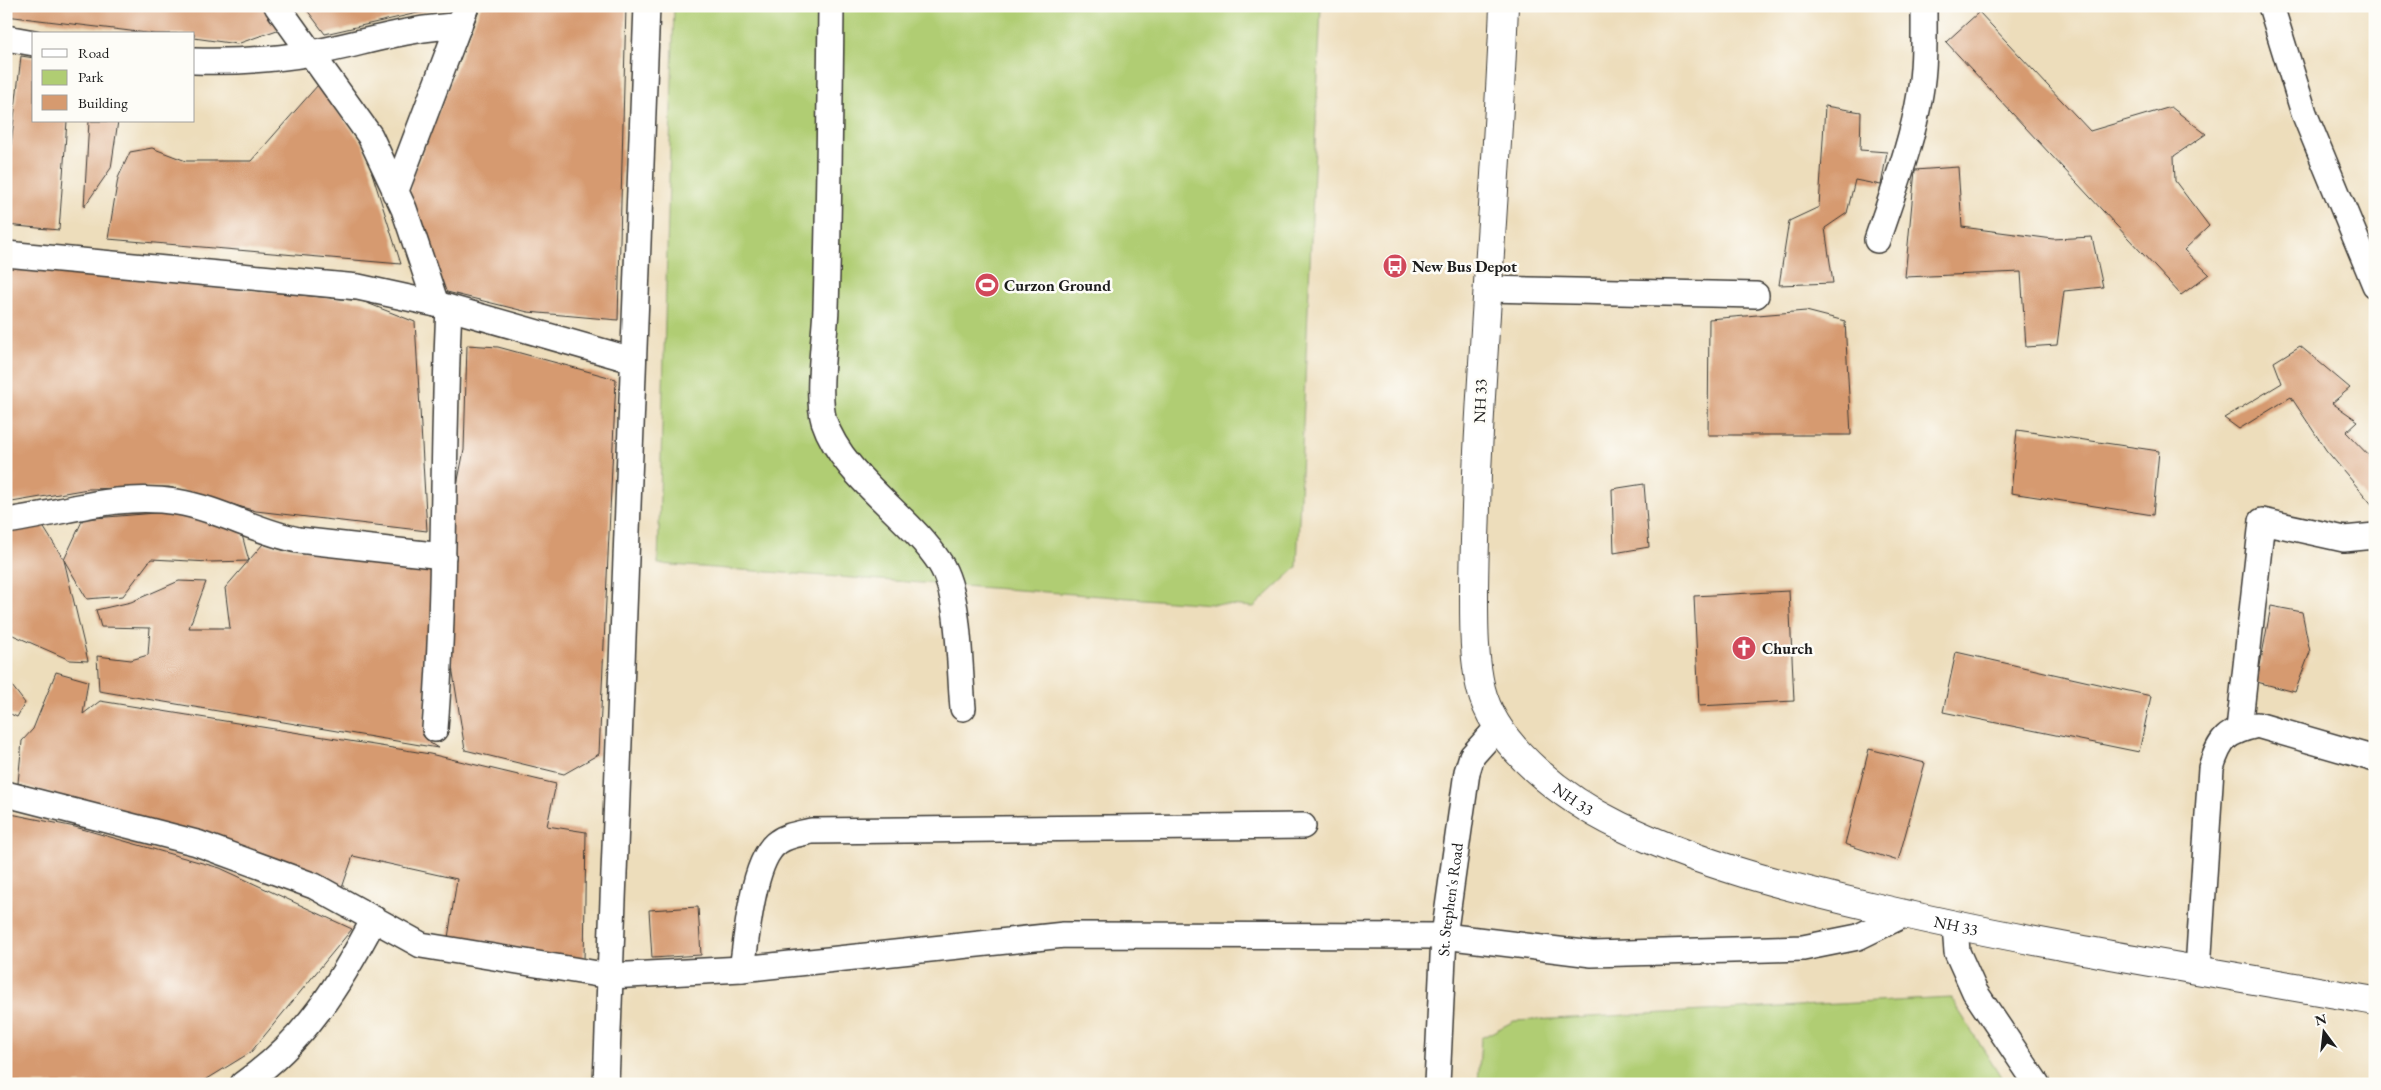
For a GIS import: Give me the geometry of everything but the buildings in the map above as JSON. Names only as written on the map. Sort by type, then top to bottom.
[{"type":"main road","name":"NH 33","points":[[1504,6],[1474,549],[1474,622],[1477,664],[1482,693],[1498,727],[1524,758],[1562,791],[1618,826],[1688,855],[1759,878],[1955,926],[2375,1001]]},
{"type":"street","points":[[277,6],[370,136],[404,209],[442,306],[442,629],[435,729]]},
{"type":"street","points":[[606,1084],[632,360],[647,6]]},
{"type":"street","points":[[831,6],[822,412],[831,436],[844,457],[932,553],[945,573],[955,608],[962,708]]},
{"type":"street","points":[[1877,240],[1913,130],[1919,102],[1925,52],[1924,6]]},
{"type":"street","points":[[2271,6],[2304,113],[2375,284]]},
{"type":"street","points":[[195,60],[259,60],[311,53],[436,26],[462,16]]},
{"type":"street","points":[[395,193],[462,16]]},
{"type":"street","points":[[6,38],[32,43]]},
{"type":"street","points":[[6,254],[358,287],[442,306],[632,360]]},
{"type":"street","points":[[1487,289],[1756,296]]},
{"type":"street","points":[[6,521],[108,501],[158,500],[179,502],[279,536],[298,540],[442,556]]},
{"type":"street","points":[[2239,729],[2262,521],[2344,539],[2375,536]]},
{"type":"street","points":[[2198,969],[2211,768],[2217,748],[2226,736],[2239,729],[2257,725],[2375,759]]},
{"type":"street","name":"St. Stephen's Road","points":[[1437,1084],[1444,936],[1467,772],[1475,752],[1498,727]]},
{"type":"street","points":[[6,794],[197,843],[314,886],[421,945],[610,976],[742,969],[1064,935],[1444,936],[1592,954],[1803,948],[1858,937],[1905,914]]},
{"type":"street","points":[[742,969],[757,877],[762,861],[767,851],[778,842],[790,836],[810,831],[1303,826]]},
{"type":"street","points":[[243,1084],[270,1065],[302,1032],[344,975],[374,919]]},
{"type":"street","points":[[1955,926],[1957,952],[1975,992],[2037,1084]]},
{"type":"green space","name":"Curzon Ground","points":[[674,6],[1321,6],[1297,567],[1254,607],[658,564]]},
{"type":"green space","points":[[1951,998],[2005,1084],[1478,1084],[1481,1038],[1514,1021]]},
{"type":"place","name":"New Bus Depot","points":[[1395,266]]},
{"type":"place","name":"Curzon Ground","points":[[987,285]]},
{"type":"place","name":"Church","points":[[1744,648]]}]
